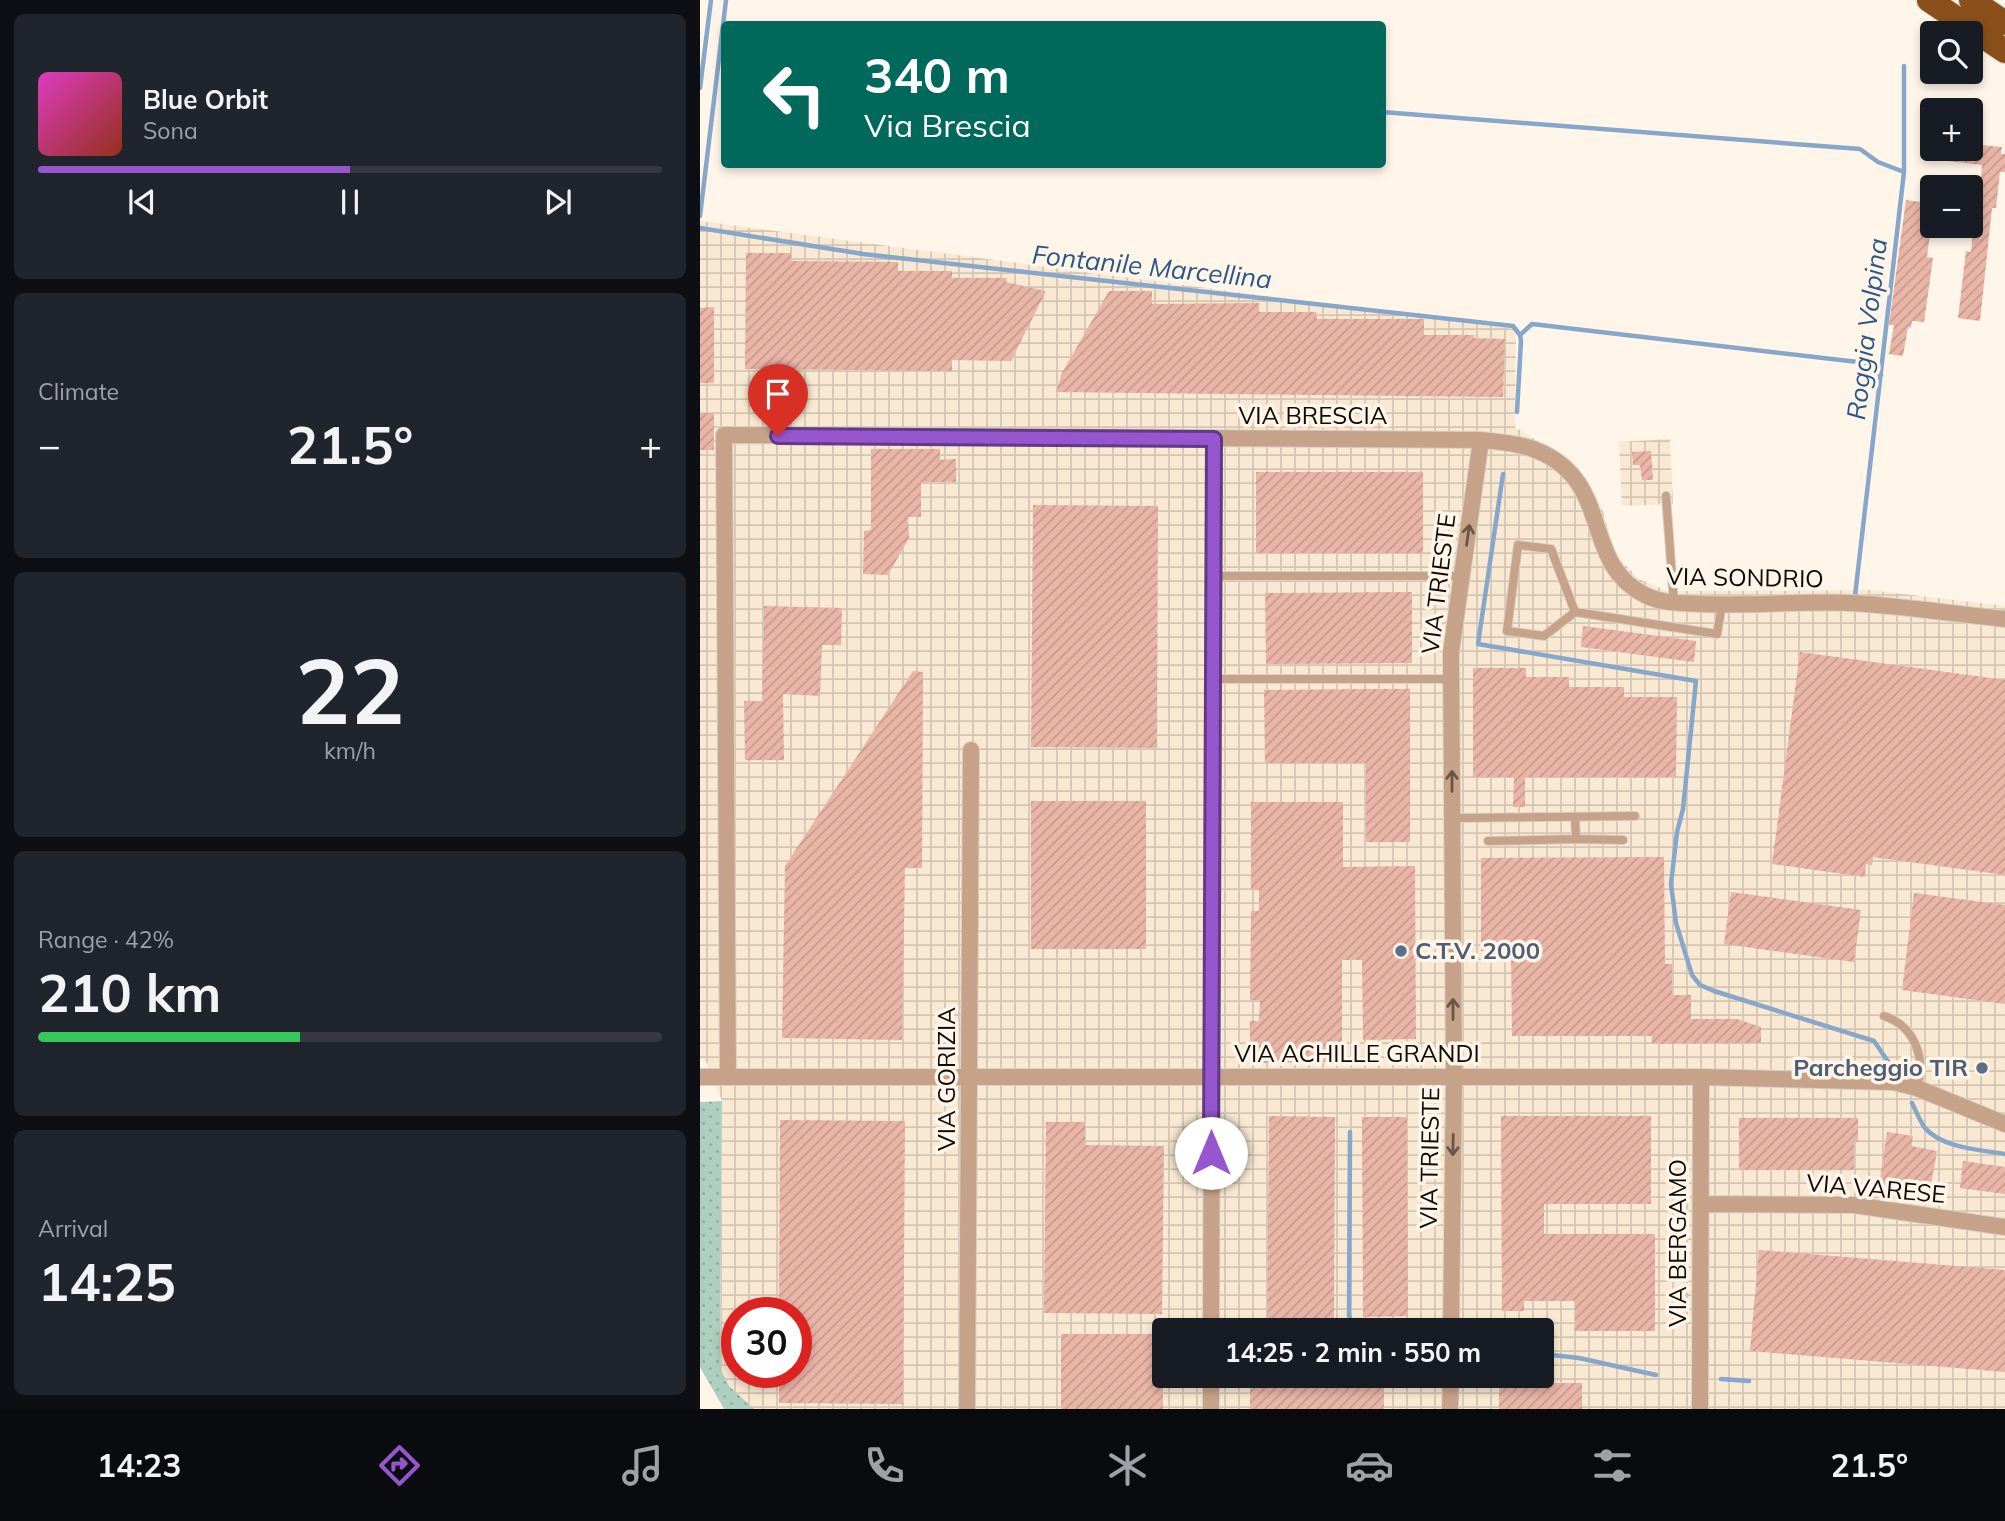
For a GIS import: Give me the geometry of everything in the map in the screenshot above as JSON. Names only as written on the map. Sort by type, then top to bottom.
[{"type":"highway","points":[[1929,0],[2005,51]]},
{"type":"highway","points":[[1971,0],[2005,23]]},
{"type":"street","name":"VIA BRESCIA","points":[[728,1077],[724,435],[1481,440]]},
{"type":"street","points":[[1211,1318],[1214,439]]},
{"type":"street","name":"VIA TRIESTE","points":[[1451,1318],[1454,1077],[1451,652],[1481,440]]},
{"type":"street","name":"VIA SONDRIO","points":[[1481,440],[1532,449],[1566,468],[1589,499],[1605,551],[1617,572],[1630,586],[1656,600],[1722,604],[1850,603],[2005,619]]},
{"type":"street","name":"VIA GORIZIA","points":[[967,1409],[971,750]]},
{"type":"street","name":"VIA ACHILLE GRANDI","points":[[700,1077],[1701,1077],[1893,1082],[1917,1088],[2005,1124]]},
{"type":"street","name":"VIA BERGAMO","points":[[1700,1409],[1701,1077]]},
{"type":"street","name":"VIA VARESE","points":[[1701,1203],[1854,1205],[2005,1227]]},
{"type":"street","points":[[1210,1409],[1211,1388]]},
{"type":"street","points":[[1450,1409],[1451,1388]]},
{"type":"lane","points":[[1667,496],[1674,603]]},
{"type":"lane","points":[[1575,612],[1551,549],[1518,545],[1507,631],[1544,636],[1575,612],[1717,634],[1722,604]]},
{"type":"lane","points":[[1213,576],[1462,576]]},
{"type":"lane","points":[[1213,679],[1451,679]]},
{"type":"lane","points":[[1452,818],[1635,816]]},
{"type":"lane","points":[[1575,817],[1576,839]]},
{"type":"lane","points":[[1488,841],[1623,839]]},
{"type":"lane","points":[[1884,1016],[1904,1028],[1917,1046],[1921,1068],[1917,1088]]},
{"type":"shaded area","points":[[700,221],[1516,329],[1515,427],[1572,462],[1601,505],[1616,555],[1639,579],[1667,591],[1870,590],[2005,606],[2005,1409],[754,1409],[742,1401],[731,1388],[812,1388],[812,1297],[721,1297],[721,1371],[720,1369],[722,1101],[706,1061],[700,1059]]},
{"type":"shaded area","points":[[1670,439],[1673,504],[1622,506],[1619,442]]},
{"type":"green space","points":[[722,1101],[721,1388],[731,1388],[754,1409],[724,1409],[700,1367],[700,1102]]},
{"type":"building","points":[[1983,145],[2002,147],[2001,154],[2005,154],[2005,172],[2000,172],[1996,208],[1992,208],[1980,321],[1958,318],[1966,251],[1971,252],[1972,238],[1983,238],[1982,165],[1947,161],[1983,161]]},
{"type":"building","points":[[1906,200],[1920,202],[1920,238],[1929,238],[1927,257],[1933,258],[1924,322],[1912,321],[1911,328],[1908,327],[1903,356],[1889,354],[1894,325],[1889,325]]},
{"type":"building","points":[[746,253],[791,253],[791,261],[898,262],[898,271],[952,271],[952,278],[1007,278],[1006,282],[1046,291],[1011,361],[952,360],[952,371],[745,369]]},
{"type":"building","points":[[1109,291],[1152,291],[1152,304],[1259,303],[1259,312],[1316,312],[1317,319],[1424,319],[1424,335],[1474,335],[1474,338],[1505,339],[1503,397],[1056,392],[1062,373]]},
{"type":"building","points":[[714,307],[714,383],[700,383],[700,308]]},
{"type":"building","points":[[700,413],[714,413],[714,450],[700,450]]},
{"type":"building","points":[[871,449],[940,449],[940,460],[956,459],[956,482],[921,482],[921,517],[908,517],[909,538],[888,575],[863,574],[864,531],[871,530]]},
{"type":"building","points":[[1651,451],[1653,480],[1642,480],[1640,465],[1633,465],[1632,452]]},
{"type":"building","points":[[1256,472],[1423,472],[1423,553],[1256,553]]},
{"type":"building","points":[[1033,505],[1158,506],[1157,748],[1031,747]]},
{"type":"building","points":[[1412,592],[1412,663],[1266,664],[1265,593]]},
{"type":"building","points":[[764,606],[842,608],[841,645],[822,645],[820,696],[783,694],[784,760],[745,760],[744,701],[762,701]]},
{"type":"building","points":[[1583,626],[1696,641],[1694,662],[1581,647]]},
{"type":"building","points":[[1800,652],[2005,680],[2005,875],[1873,857],[1872,865],[1866,864],[1865,877],[1772,864]]},
{"type":"building","points":[[1473,668],[1526,668],[1526,677],[1569,677],[1569,687],[1624,687],[1624,697],[1677,697],[1676,777],[1525,777],[1525,807],[1513,807],[1514,777],[1473,777]]},
{"type":"building","points":[[913,671],[923,672],[922,868],[905,868],[902,1040],[782,1038],[785,866]]},
{"type":"building","points":[[1410,689],[1410,842],[1366,842],[1366,763],[1265,763],[1264,690]]},
{"type":"building","points":[[1031,801],[1146,801],[1146,949],[1031,949]]},
{"type":"building","points":[[1251,802],[1343,802],[1343,867],[1415,866],[1416,1039],[1363,1040],[1362,960],[1342,960],[1342,1062],[1259,1063],[1258,1055],[1250,1055],[1250,1021],[1259,1021],[1260,1000],[1250,1000],[1251,911],[1259,911],[1259,890],[1251,890]]},
{"type":"building","points":[[1664,857],[1665,964],[1672,964],[1672,995],[1691,995],[1691,1019],[1737,1019],[1761,1027],[1761,1043],[1652,1044],[1652,1036],[1512,1036],[1511,951],[1481,951],[1481,858]]},
{"type":"building","points":[[1731,892],[1861,910],[1854,962],[1724,944]]},
{"type":"building","points":[[1914,893],[2005,905],[2005,1004],[1902,990]]},
{"type":"building","points":[[1269,1116],[1335,1117],[1334,1318],[1267,1318]]},
{"type":"building","points":[[1501,1116],[1651,1116],[1651,1204],[1544,1204],[1544,1234],[1655,1234],[1655,1331],[1575,1331],[1575,1301],[1524,1301],[1524,1311],[1502,1311]]},
{"type":"building","points":[[1362,1117],[1407,1117],[1408,1316],[1363,1317]]},
{"type":"building","points":[[1739,1118],[1858,1118],[1858,1142],[1854,1142],[1854,1170],[1739,1170]]},
{"type":"building","points":[[780,1120],[905,1121],[903,1404],[779,1403],[779,1388],[812,1388],[812,1297],[779,1297]]},
{"type":"building","points":[[1046,1122],[1085,1122],[1085,1145],[1164,1146],[1162,1314],[1044,1313]]},
{"type":"building","points":[[1887,1132],[1913,1136],[1911,1146],[1937,1151],[1928,1202],[1902,1197],[1903,1190],[1879,1186]]},
{"type":"building","points":[[1963,1161],[2005,1167],[2005,1194],[1960,1188]]},
{"type":"building","points":[[1759,1250],[2005,1270],[2005,1372],[1750,1351]]},
{"type":"building","points":[[1061,1334],[1152,1334],[1152,1388],[1163,1388],[1163,1409],[1061,1409]]},
{"type":"building","points":[[1554,1383],[1582,1383],[1582,1409],[1499,1409],[1499,1388],[1554,1388]]},
{"type":"building","points":[[1250,1388],[1384,1388],[1384,1409],[1250,1409]]},
{"type":"waterway","points":[[700,88],[711,0]]},
{"type":"waterway","points":[[723,21],[726,0]]},
{"type":"waterway","points":[[700,216],[721,42]]},
{"type":"waterway","name":"Roggia Volpina","points":[[1855,596],[1904,172],[1904,66]]},
{"type":"waterway","points":[[1386,112],[1860,149],[1878,162],[1904,172]]},
{"type":"waterway","name":"Fontanile Marcellina","points":[[700,228],[863,254],[1513,326],[1521,341],[1517,412]]},
{"type":"waterway","points":[[1520,335],[1532,324],[1858,362],[1881,375]]},
{"type":"waterway","name":"Fontanile Marcellina","points":[[1503,474],[1478,644],[1696,681],[1683,809],[1677,832],[1671,884],[1676,923],[1692,975],[1700,985],[1714,991],[1874,1041],[1889,1063]]},
{"type":"waterway","name":"Fontanile Marcellina","points":[[1912,1103],[1925,1128],[1941,1140],[1962,1147],[2005,1154]]},
{"type":"waterway","points":[[1350,1132],[1350,1318]]},
{"type":"waterway","points":[[1554,1355],[1656,1375]]},
{"type":"waterway","points":[[1721,1379],[1749,1381]]},
{"type":"place","name":"C.T.V. 2000","points":[[1401,951]]},
{"type":"place","name":"Parcheggio TIR","points":[[1982,1068]]},
{"type":"route","points":[[778,436],[1214,439],[1211,1153]]}]
